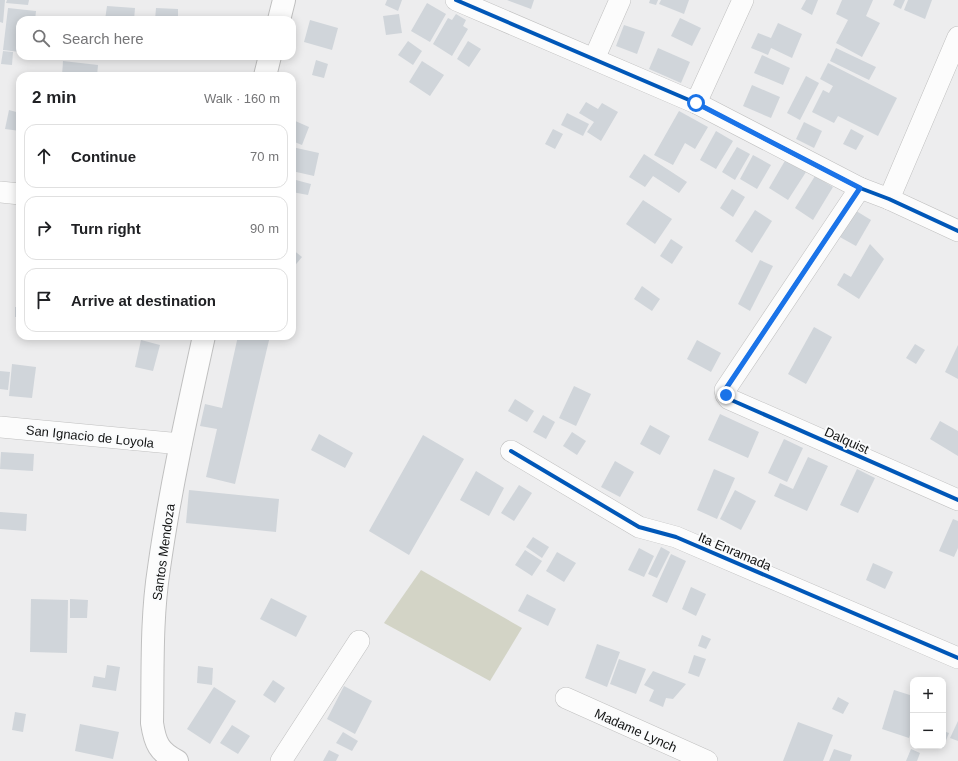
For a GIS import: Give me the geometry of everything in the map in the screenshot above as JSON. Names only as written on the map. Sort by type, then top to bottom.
[{"type":"street","points":[[280,16],[284,0]]},
{"type":"street","points":[[456,0],[696,103],[860,188],[889,198],[958,231]]},
{"type":"street","points":[[594,58],[620,0]]},
{"type":"street","points":[[696,103],[744,0]]},
{"type":"street","points":[[889,198],[958,37]]},
{"type":"street","points":[[266,72],[269,60]]},
{"type":"street","name":"Dalquist","points":[[860,188],[725,390],[726,395],[729,399],[958,500]]},
{"type":"street","points":[[0,192],[16,194]]},
{"type":"street","name":"Santos Mendoza","points":[[177,761],[168,756],[158,746],[154,736],[152,723],[155,615],[159,569],[180,444],[203,340]]},
{"type":"street","name":"San Ignacio de Loyola","points":[[0,427],[180,444]]},
{"type":"street","name":"Ita Enramada","points":[[511,451],[639,527],[676,537],[958,658]]},
{"type":"street","points":[[281,761],[358,641]]},
{"type":"street","name":"Madame Lynch","points":[[566,698],[707,761]]},
{"type":"shaded area","points":[[421,570],[522,628],[490,681],[384,623]]},
{"type":"building","points":[[0,0],[5,0],[3,23],[0,22]]},
{"type":"building","points":[[7,0],[29,0],[28,5],[6,3]]},
{"type":"building","points":[[387,0],[402,0],[398,11],[385,5]]},
{"type":"building","points":[[507,0],[534,0],[531,9]]},
{"type":"building","points":[[650,0],[658,0],[656,5],[649,3]]},
{"type":"building","points":[[661,0],[689,0],[684,14],[659,4]]},
{"type":"building","points":[[806,0],[818,0],[812,15],[801,9]]},
{"type":"building","points":[[842,0],[873,0],[866,16],[880,23],[862,57],[836,43],[848,20],[836,14]]},
{"type":"building","points":[[895,0],[905,0],[901,9],[893,5]]},
{"type":"building","points":[[908,0],[932,0],[925,19],[904,10]]},
{"type":"building","points":[[427,3],[446,14],[430,42],[411,31]]},
{"type":"building","points":[[107,6],[135,8],[134,16],[106,16]]},
{"type":"building","points":[[8,8],[36,11],[35,16],[16,16],[16,52],[3,50]]},
{"type":"building","points":[[156,8],[178,9],[178,16],[155,16]]},
{"type":"building","points":[[399,14],[402,33],[386,35],[383,16]]},
{"type":"building","points":[[456,14],[466,20],[463,26],[468,29],[452,56],[433,44],[448,18],[452,20]]},
{"type":"building","points":[[680,18],[701,28],[692,46],[671,36]]},
{"type":"building","points":[[310,20],[338,28],[332,50],[304,42]]},
{"type":"building","points":[[778,23],[802,34],[792,58],[771,48],[768,55],[751,48],[758,33],[771,38]]},
{"type":"building","points":[[624,25],[645,32],[637,54],[616,46]]},
{"type":"building","points":[[408,41],[422,51],[413,65],[398,55]]},
{"type":"building","points":[[468,41],[481,49],[469,67],[457,59]]},
{"type":"building","points":[[658,48],[690,62],[681,83],[649,69]]},
{"type":"building","points":[[836,48],[876,67],[869,80],[830,61]]},
{"type":"building","points":[[3,51],[13,52],[12,65],[1,64]]},
{"type":"building","points":[[762,55],[790,68],[783,85],[754,73]]},
{"type":"building","points":[[316,60],[328,64],[324,78],[312,75]]},
{"type":"building","points":[[63,61],[98,65],[97,72],[62,72]]},
{"type":"building","points":[[422,61],[444,75],[430,96],[409,82]]},
{"type":"building","points":[[828,63],[897,98],[878,136],[838,116],[834,123],[812,112],[823,90],[829,93],[833,86],[820,79]]},
{"type":"building","points":[[806,76],[819,83],[800,120],[787,113]]},
{"type":"building","points":[[752,85],[780,97],[771,118],[743,106]]},
{"type":"building","points":[[586,102],[598,109],[602,103],[618,112],[601,141],[587,132],[594,122],[579,113]]},
{"type":"building","points":[[9,110],[16,112],[16,130],[5,129]]},
{"type":"building","points":[[679,111],[708,127],[695,149],[685,143],[673,165],[654,155]]},
{"type":"building","points":[[567,113],[589,124],[583,136],[561,125]]},
{"type":"building","points":[[296,121],[309,127],[302,145],[296,143]]},
{"type":"building","points":[[804,122],[822,131],[814,148],[796,139]]},
{"type":"building","points":[[553,129],[563,134],[555,149],[545,144]]},
{"type":"building","points":[[851,129],[864,136],[856,150],[843,144]]},
{"type":"building","points":[[716,131],[733,141],[716,169],[700,160]]},
{"type":"building","points":[[737,147],[750,154],[735,180],[722,172]]},
{"type":"building","points":[[296,148],[319,153],[314,176],[296,172]]},
{"type":"building","points":[[644,154],[687,182],[679,193],[653,176],[645,187],[629,177]]},
{"type":"building","points":[[753,155],[771,165],[757,189],[740,179]]},
{"type":"building","points":[[786,159],[806,172],[788,200],[769,188]]},
{"type":"building","points":[[815,176],[833,187],[813,220],[795,208]]},
{"type":"building","points":[[296,180],[311,184],[308,195],[296,193]]},
{"type":"building","points":[[732,189],[745,197],[733,217],[720,208]]},
{"type":"building","points":[[643,200],[672,219],[655,244],[626,224]]},
{"type":"building","points":[[853,209],[871,220],[856,246],[838,236]]},
{"type":"building","points":[[755,210],[772,221],[752,253],[735,241]]},
{"type":"building","points":[[671,239],[683,247],[672,264],[660,256]]},
{"type":"building","points":[[870,244],[884,259],[859,299],[837,285],[844,273],[851,277]]},
{"type":"building","points":[[296,252],[302,257],[296,264]]},
{"type":"building","points":[[760,260],[773,266],[750,311],[738,304]]},
{"type":"building","points":[[642,286],[660,299],[652,311],[634,299]]},
{"type":"building","points":[[814,327],[832,337],[806,384],[788,374]]},
{"type":"building","points":[[141,340],[160,345],[153,371],[135,367]]},
{"type":"building","points":[[237,340],[269,340],[235,484],[206,477],[217,429],[200,426],[205,404],[222,408]]},
{"type":"building","points":[[697,340],[721,353],[711,372],[687,359]]},
{"type":"building","points":[[915,344],[925,350],[916,364],[906,358]]},
{"type":"building","points":[[958,345],[958,379],[945,372]]},
{"type":"building","points":[[12,364],[36,367],[32,398],[9,396]]},
{"type":"building","points":[[0,371],[10,372],[8,390],[0,389]]},
{"type":"building","points":[[574,386],[591,394],[576,426],[559,418]]},
{"type":"building","points":[[515,399],[534,411],[527,422],[508,411]]},
{"type":"building","points":[[720,414],[759,432],[748,458],[708,440]]},
{"type":"building","points":[[543,415],[555,422],[546,439],[533,432]]},
{"type":"building","points":[[940,421],[958,431],[958,456],[930,439]]},
{"type":"building","points":[[650,425],[670,436],[660,455],[640,444]]},
{"type":"building","points":[[572,432],[586,441],[577,455],[563,446]]},
{"type":"building","points":[[319,434],[353,453],[345,468],[311,450]]},
{"type":"building","points":[[423,435],[464,459],[409,555],[369,531]]},
{"type":"building","points":[[784,439],[803,448],[787,482],[768,473]]},
{"type":"building","points":[[1,452],[34,454],[33,471],[0,469]]},
{"type":"building","points":[[808,457],[828,466],[807,511],[774,496],[780,483],[793,489]]},
{"type":"building","points":[[615,461],[634,472],[620,497],[601,487]]},
{"type":"building","points":[[714,469],[735,478],[717,519],[697,510]]},
{"type":"building","points":[[857,469],[875,478],[858,513],[840,505]]},
{"type":"building","points":[[476,471],[504,488],[489,516],[460,500]]},
{"type":"building","points":[[519,485],[532,493],[514,521],[501,513]]},
{"type":"building","points":[[189,490],[279,499],[276,532],[186,523]]},
{"type":"building","points":[[735,490],[756,501],[741,530],[720,519]]},
{"type":"building","points":[[0,512],[27,514],[26,531],[0,529]]},
{"type":"building","points":[[953,519],[958,521],[958,548],[954,557],[939,551]]},
{"type":"building","points":[[533,537],[549,547],[542,558],[526,547]]},
{"type":"building","points":[[661,547],[670,552],[657,578],[648,574]]},
{"type":"building","points":[[639,548],[654,556],[644,577],[628,570]]},
{"type":"building","points":[[525,550],[542,561],[532,576],[515,565]]},
{"type":"building","points":[[557,552],[576,563],[564,582],[546,571]]},
{"type":"building","points":[[671,554],[686,561],[667,603],[652,596]]},
{"type":"building","points":[[873,563],[893,572],[885,589],[866,580]]},
{"type":"building","points":[[691,587],[706,594],[696,616],[682,609]]},
{"type":"building","points":[[527,594],[556,609],[548,626],[518,611]]},
{"type":"building","points":[[271,598],[307,616],[296,637],[260,619]]},
{"type":"building","points":[[31,599],[68,600],[67,653],[30,652]]},
{"type":"building","points":[[70,599],[88,600],[87,618],[70,618]]},
{"type":"building","points":[[702,635],[711,639],[706,649],[698,646]]},
{"type":"building","points":[[597,644],[620,652],[607,687],[585,678]]},
{"type":"building","points":[[694,655],[706,659],[699,677],[688,673]]},
{"type":"building","points":[[619,659],[646,669],[636,694],[610,684]]},
{"type":"building","points":[[107,665],[120,667],[116,691],[92,687],[94,676],[105,678]]},
{"type":"building","points":[[198,666],[213,668],[212,685],[197,683]]},
{"type":"building","points":[[653,671],[686,684],[673,699],[666,698],[663,707],[649,701],[654,690],[644,685]]},
{"type":"building","points":[[273,680],[285,688],[275,703],[263,695]]},
{"type":"building","points":[[344,686],[372,701],[355,734],[327,719]]},
{"type":"building","points":[[214,687],[236,701],[210,744],[187,729]]},
{"type":"building","points":[[894,690],[910,695],[909,738],[882,729]]},
{"type":"building","points":[[838,697],[849,703],[843,714],[832,709]]},
{"type":"building","points":[[15,712],[26,714],[23,732],[12,730]]},
{"type":"building","points":[[958,721],[958,741],[950,738]]},
{"type":"building","points":[[798,722],[833,735],[823,761],[783,761]]},
{"type":"building","points":[[80,724],[119,732],[113,759],[75,751]]},
{"type":"building","points":[[232,725],[250,736],[238,754],[220,743]]},
{"type":"building","points":[[343,732],[358,741],[352,751],[336,743]]},
{"type":"building","points":[[946,732],[949,733],[946,740]]},
{"type":"building","points":[[834,749],[852,755],[850,761],[829,761]]},
{"type":"building","points":[[911,749],[920,753],[917,761],[906,761]]},
{"type":"building","points":[[329,750],[339,755],[336,761],[323,761]]},
{"type":"cycle path","points":[[456,0],[696,103],[860,188],[889,199],[958,231]]},
{"type":"cycle path","points":[[860,188],[725,390],[726,395],[729,399],[958,500]]},
{"type":"cycle path","points":[[511,451],[639,527],[676,537],[958,658]]},
{"type":"route","points":[[696,103],[860,188],[725,390],[726,395]]}]
